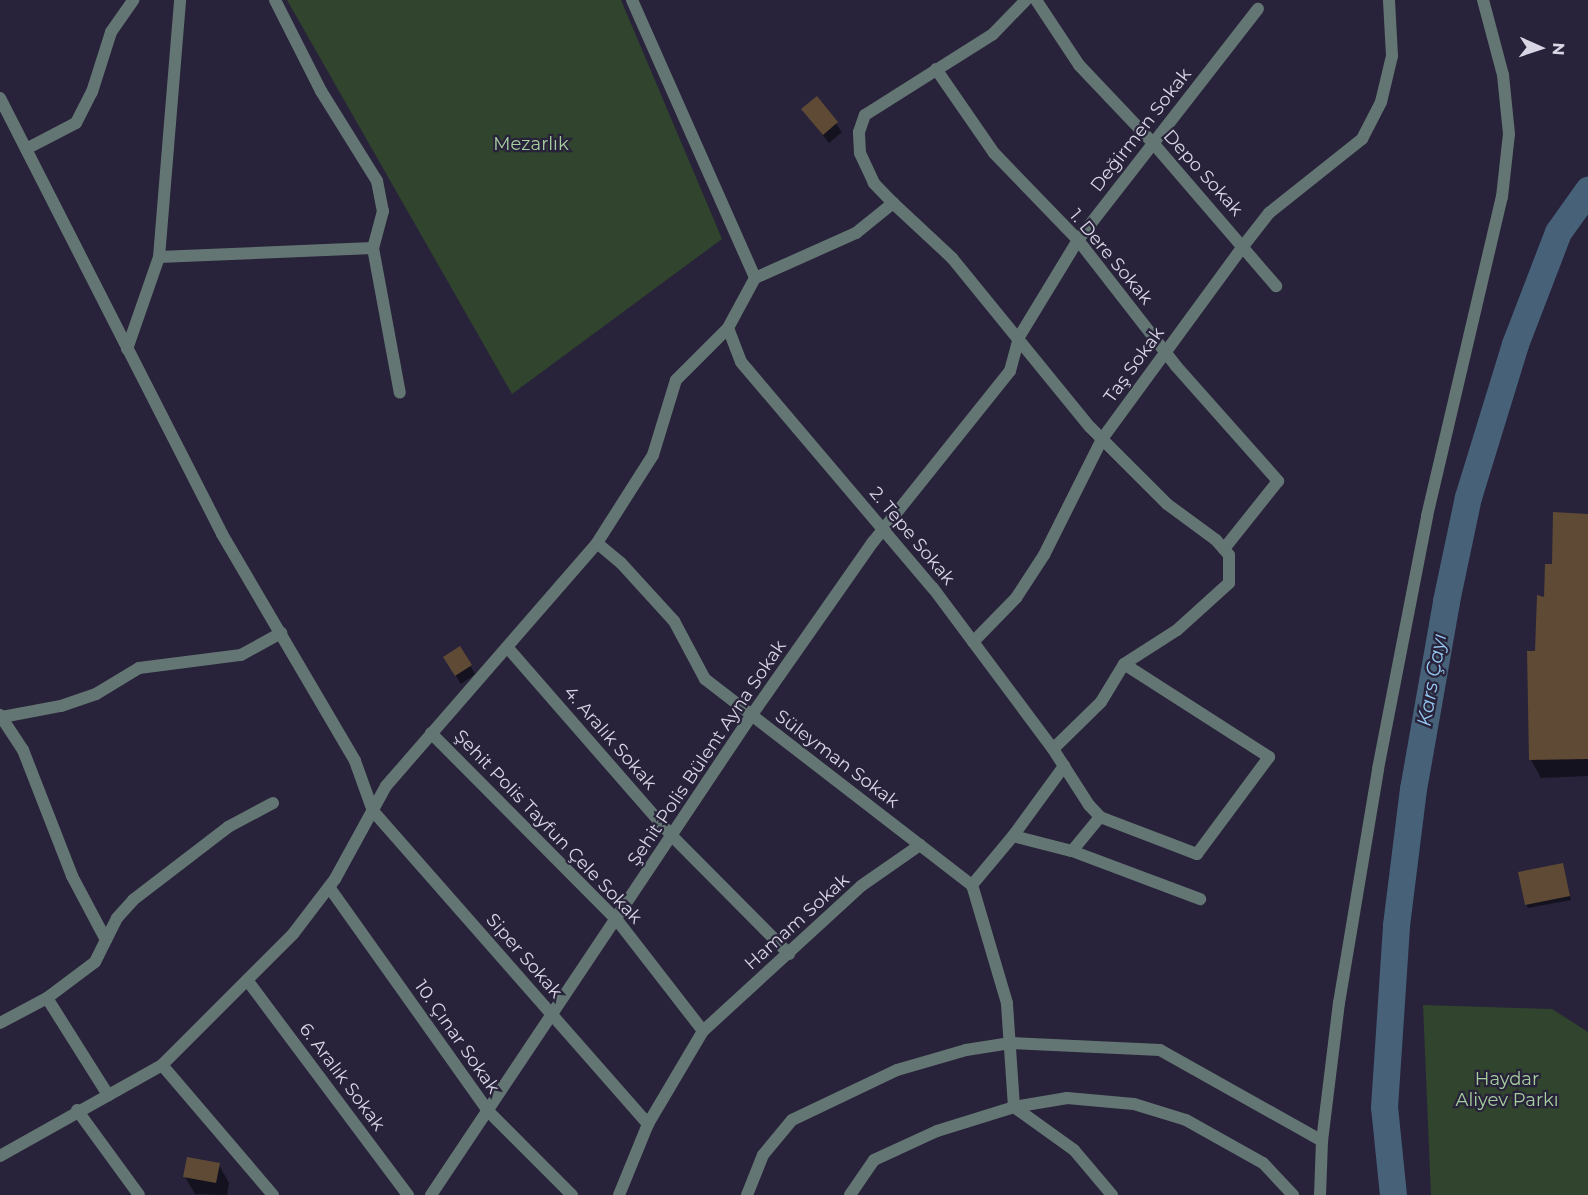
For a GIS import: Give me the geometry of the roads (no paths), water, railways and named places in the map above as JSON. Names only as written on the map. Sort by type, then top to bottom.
[{"type":"street","points":[[26,149],[76,123],[92,92],[111,32],[133,0]]},
{"type":"street","points":[[127,349],[159,257],[180,0]]},
{"type":"street","points":[[275,0],[321,92],[376,181],[383,211],[372,248],[400,393]]},
{"type":"street","points":[[632,0],[755,278]]},
{"type":"street","points":[[1026,0],[993,34],[865,115],[859,132],[865,163],[874,183],[952,258],[1102,439],[1167,504],[1229,555],[1229,583],[1177,630],[1124,664],[1101,702],[1053,748]]},
{"type":"street","name":"Depo Sokak","points":[[1036,0],[1079,64],[1244,245],[1275,286]]},
{"type":"street","name":"Taş Sokak","points":[[973,642],[1016,598],[1044,555],[1102,439],[1244,245],[1269,213],[1362,139],[1381,102],[1392,56],[1389,0]]},
{"type":"street","points":[[1320,1195],[1322,1141],[1339,1003],[1382,746],[1426,516],[1502,197],[1509,134],[1503,75],[1483,0]]},
{"type":"street","name":"Değirmen Sokak","points":[[1018,337],[1078,240],[1258,9]]},
{"type":"street","name":"1. Dere Sokak","points":[[936,69],[994,153],[1078,240],[1165,352],[1278,481],[1224,549]]},
{"type":"street","points":[[0,98],[222,534],[355,761],[373,811]]},
{"type":"street","points":[[0,1156],[77,1110],[162,1065],[293,934],[329,887],[386,786],[597,543],[653,455],[676,380],[728,328],[755,278],[856,233],[893,203]]},
{"type":"street","points":[[159,257],[372,248]]},
{"type":"street","name":"2. Tepe Sokak","points":[[728,328],[741,362],[884,530],[973,642],[1053,748],[1100,817]]},
{"type":"street","name":"Şehit Polis Bülent Ayna Sokak","points":[[431,1195],[673,837],[751,716],[884,530],[1010,371],[1018,337]]},
{"type":"street","name":"Süleyman Sokak","points":[[597,543],[674,621],[705,679],[972,885]]},
{"type":"street","points":[[106,940],[72,876],[23,750],[1,716],[61,706],[96,694],[139,668],[241,655],[281,633]]},
{"type":"street","name":"4. Aralık Sokak","points":[[507,647],[673,837],[789,954]]},
{"type":"street","points":[[1072,851],[1100,817],[1197,854],[1269,757],[1124,664]]},
{"type":"street","name":"Şehit Polis Tayfun Çele Sokak","points":[[431,733],[617,920],[703,1031]]},
{"type":"street","points":[[1014,1107],[1007,1003],[972,885],[1064,766]]},
{"type":"street","points":[[0,1023],[47,998],[95,962],[117,918],[134,900],[228,827],[273,803]]},
{"type":"street","name":"Siper Sokak","points":[[373,811],[648,1124]]},
{"type":"street","points":[[1012,836],[1072,851],[1200,899]]},
{"type":"street","name":"Hamam Sokak","points":[[619,1195],[648,1124],[703,1031],[861,886],[920,845]]},
{"type":"street","name":"10. Çınar Sokak","points":[[329,887],[488,1111],[572,1195]]},
{"type":"street","name":"6. Aralık Sokak","points":[[247,980],[408,1195]]},
{"type":"street","points":[[47,998],[108,1095]]},
{"type":"street","points":[[747,1195],[763,1155],[792,1120],[897,1070],[966,1050],[1010,1043],[1160,1050],[1322,1141]]},
{"type":"street","points":[[162,1065],[273,1195]]},
{"type":"street","points":[[850,1195],[874,1160],[937,1131],[1014,1107],[1067,1098],[1134,1104],[1186,1120],[1263,1163],[1293,1195]]},
{"type":"street","points":[[1014,1107],[1074,1150],[1112,1195]]},
{"type":"street","points":[[77,1110],[139,1195]]},
{"type":"waterway","name":"Kars Çayı","points":[[1393,1195],[1384,1107],[1396,925],[1413,789],[1446,601],[1468,497],[1515,344],[1558,232],[1588,190]]},
{"type":"park label","name":"Mezarlık","points":[[531,144]]},
{"type":"park label","name":"Haydar Aliyev Parkı","points":[[1507,1090]]}]
